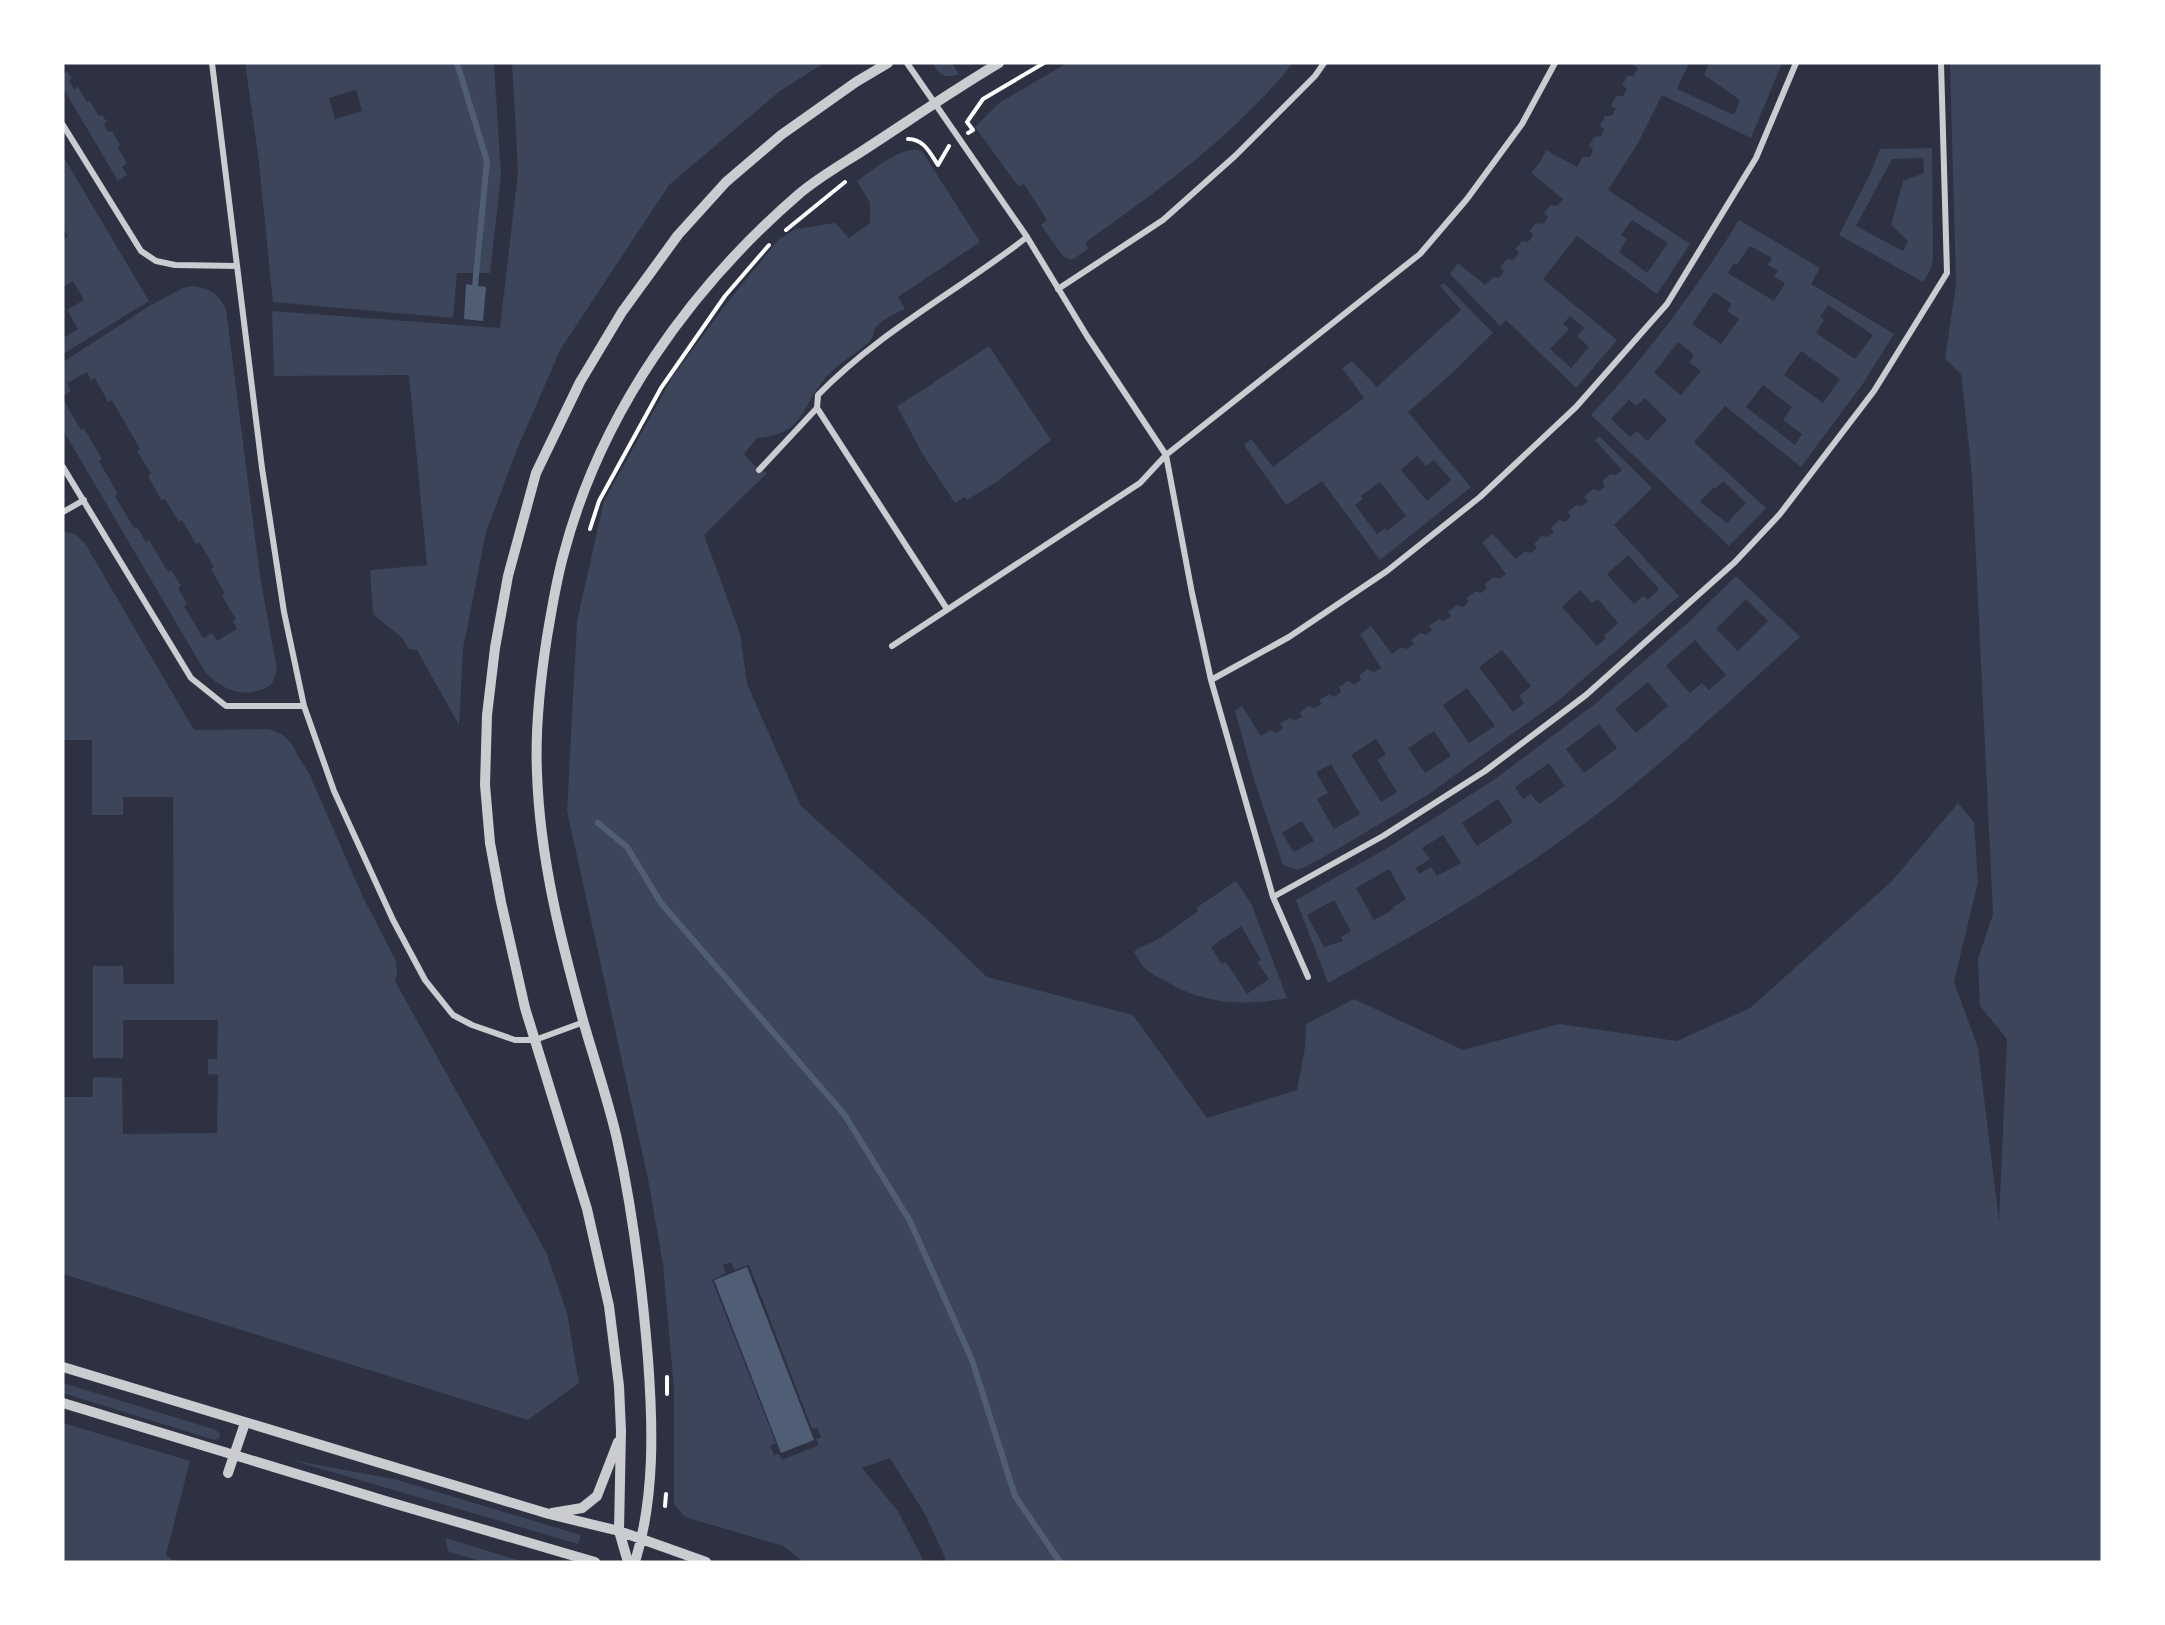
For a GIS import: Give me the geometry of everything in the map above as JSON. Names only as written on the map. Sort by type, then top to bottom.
[{"type":"street","points":[[212,63],[264,479],[284,612],[304,706],[334,791],[393,920],[425,980],[453,1015],[472,1025],[515,1040],[535,1040],[584,1022]]},
{"type":"street","points":[[628,1562],[619,1531],[621,1431],[619,1386],[609,1306],[587,1209],[525,1008],[490,843],[485,785],[487,715],[495,648],[510,567],[536,473],[586,372],[622,312],[678,235],[726,182],[781,135],[856,82],[888,63]]},
{"type":"street","points":[[907,63],[1027,237],[1058,289],[1166,455],[1211,680],[1274,897],[1308,977]]},
{"type":"street","points":[[634,1562],[642,1539],[648,1504],[652,1413],[640,1270],[617,1138],[556,921],[546,872],[539,803],[537,718],[543,659],[565,550],[585,492],[608,437],[638,382],[681,318],[737,253],[802,191],[999,63]]},
{"type":"street","points":[[1058,289],[1163,220],[1235,156],[1315,76],[1324,63]]},
{"type":"street","points":[[892,646],[1140,483],[1166,455],[1420,254],[1467,199],[1522,124],[1555,63]]},
{"type":"street","points":[[1211,680],[1289,637],[1387,571],[1480,497],[1576,408],[1667,304],[1756,158],[1796,63]]},
{"type":"street","points":[[1274,897],[1383,836],[1485,771],[1586,695],[1735,562],[1780,514],[1874,391],[1947,273],[1941,63]]},
{"type":"street","points":[[63,125],[141,250],[156,261],[175,266],[237,266]]},
{"type":"street","points":[[947,609],[818,408],[818,395],[836,376],[878,342],[998,260],[1027,237]]},
{"type":"street","points":[[759,470],[818,408]]},
{"type":"street","points":[[63,467],[191,678],[226,706],[304,706]]},
{"type":"street","points":[[63,512],[84,500]]},
{"type":"street","points":[[63,1367],[549,1514],[619,1531],[706,1562]]},
{"type":"street","points":[[63,1403],[595,1562]]},
{"type":"street","points":[[228,1473],[245,1423]]},
{"type":"street","points":[[549,1514],[582,1508],[597,1496],[621,1431]]},
{"type":"path","points":[[973,130],[967,122],[983,99],[1044,63]]},
{"type":"path","points":[[917,140],[928,150],[938,165],[945,151],[952,144]]},
{"type":"path","points":[[588,534],[599,501],[661,388],[725,296],[777,237],[846,182]]},
{"type":"path","points":[[666,1375],[667,1398]]},
{"type":"path","points":[[665,1506],[666,1494]]},
{"type":"shaded area","points":[[245,63],[494,63],[501,175],[490,273],[457,273],[453,318],[273,302],[259,162]],"holes":[[[356,90],[362,111],[335,119],[329,98]]]},
{"type":"shaded area","points":[[512,63],[824,63],[780,91],[669,185],[560,350],[516,452],[486,532],[463,649],[459,725],[417,650],[409,649],[402,638],[373,614],[370,570],[427,565],[409,375],[274,376],[272,311],[500,328],[518,172]]},
{"type":"shaded area","points":[[933,63],[952,63],[959,74],[943,75]]},
{"type":"shaded area","points":[[1067,63],[1293,63],[1271,89],[1222,137],[1142,202],[1086,242],[1088,249],[1072,260],[1063,256],[1041,225],[1047,220],[1024,184],[1018,186],[975,127],[999,103]]},
{"type":"shaded area","points":[[1630,63],[1689,63],[1677,89],[1734,115],[1740,100],[1704,75],[1709,63],[1782,63],[1751,138],[1662,95],[1638,143],[1608,190],[1690,244],[1657,294],[1577,236],[1543,279],[1617,340],[1576,388],[1506,320],[1500,326],[1450,274],[1458,263],[1485,285],[1493,277],[1499,278],[1504,271],[1500,267],[1507,259],[1513,260],[1519,253],[1515,249],[1522,241],[1528,242],[1533,235],[1529,231],[1536,223],[1543,224],[1548,217],[1544,213],[1551,205],[1557,206],[1563,199],[1531,173],[1546,150],[1577,167],[1583,157],[1590,157],[1593,149],[1589,146],[1594,137],[1601,136],[1604,129],[1600,126],[1605,116],[1611,116],[1616,109],[1611,106],[1616,96],[1623,96],[1627,89],[1622,85],[1627,76],[1634,76],[1638,68]],"holes":[[[1632,220],[1668,243],[1647,273],[1619,252],[1627,239],[1621,235]],[[1570,316],[1584,328],[1577,336],[1589,347],[1571,368],[1550,349],[1569,329],[1563,324]]]},
{"type":"shaded area","points":[[1950,63],[2102,63],[2102,1562],[947,1562],[925,1514],[890,1458],[862,1468],[898,1511],[924,1562],[804,1562],[783,1546],[685,1517],[674,1504],[674,1389],[663,1264],[648,1179],[567,811],[577,621],[604,501],[673,376],[723,308],[778,240],[795,229],[835,223],[849,238],[870,223],[870,203],[857,181],[888,159],[914,150],[922,151],[980,242],[898,297],[905,309],[880,323],[869,342],[829,374],[795,424],[786,431],[757,438],[744,454],[755,466],[767,473],[704,535],[740,633],[747,684],[801,806],[987,977],[1133,1015],[1207,1118],[1297,1090],[1305,1047],[1306,1024],[1354,999],[1463,1050],[1559,1024],[1677,1041],[1750,1008],[1892,881],[1958,803],[1974,822],[1978,882],[1954,982],[1978,1048],[1999,1221],[2007,1039],[1980,1006],[1978,959],[1993,914],[1972,475],[1961,374],[1945,359],[1956,284]],"holes":[[[731,1262],[734,1270],[749,1265],[812,1429],[817,1428],[821,1437],[816,1439],[819,1445],[782,1460],[779,1454],[774,1455],[770,1446],[776,1443],[712,1280],[726,1273],[723,1265]]]},
{"type":"shaded area","points":[[63,70],[65,73],[67,71],[72,78],[69,80],[74,89],[78,87],[99,116],[102,115],[107,122],[104,124],[108,132],[112,131],[120,145],[118,148],[127,163],[122,167],[127,175],[118,181],[63,88]]},
{"type":"shaded area","points":[[1932,148],[1933,259],[1931,269],[1923,282],[1839,235],[1880,149]],"holes":[[[1923,158],[1924,173],[1903,181],[1891,225],[1908,241],[1903,251],[1856,226],[1892,159]]]},
{"type":"shaded area","points":[[63,156],[149,301],[63,354],[63,338],[78,329],[67,310],[84,300],[73,281],[63,287],[63,240],[68,236],[63,228]]},
{"type":"shaded area","points":[[1739,220],[1820,268],[1811,284],[1894,334],[1864,382],[1801,467],[1725,406],[1694,442],[1766,508],[1729,546],[1591,415],[1651,345],[1688,297]],"holes":[[[1750,246],[1772,258],[1768,265],[1778,271],[1774,277],[1785,283],[1774,301],[1728,273],[1734,263],[1737,265]],[[1714,292],[1732,304],[1727,311],[1739,319],[1721,344],[1692,324]],[[1828,305],[1873,335],[1855,359],[1816,333],[1824,320],[1820,317]],[[1678,342],[1694,355],[1689,362],[1701,371],[1681,395],[1654,373]],[[1801,351],[1840,379],[1823,403],[1784,375]],[[1763,385],[1792,407],[1783,420],[1802,434],[1795,445],[1746,407]],[[1645,398],[1667,420],[1647,441],[1637,431],[1630,437],[1611,419],[1629,400],[1636,406]],[[1723,481],[1746,503],[1727,523],[1700,502],[1713,488],[1715,489]]]},
{"type":"shaded area","points":[[1444,283],[1493,333],[1408,412],[1471,487],[1380,560],[1322,481],[1286,505],[1244,445],[1251,439],[1273,467],[1364,398],[1342,368],[1352,361],[1377,387],[1461,310],[1440,286]],"holes":[[[1417,456],[1426,466],[1434,460],[1451,480],[1427,501],[1401,470]],[[1380,482],[1406,516],[1387,531],[1385,528],[1377,534],[1355,505],[1363,499],[1361,496]]]},
{"type":"shaded area","points":[[466,284],[486,287],[483,321],[464,319]]},
{"type":"shaded area","points":[[192,286],[212,292],[226,309],[260,576],[277,670],[272,684],[254,692],[245,693],[228,689],[205,672],[63,430],[63,399],[81,430],[84,428],[102,459],[99,461],[118,494],[115,496],[134,528],[137,527],[146,542],[149,540],[168,572],[171,570],[181,586],[178,588],[187,604],[184,606],[203,638],[212,633],[217,641],[237,629],[233,621],[236,619],[222,596],[225,594],[211,569],[214,567],[200,543],[196,544],[182,520],[179,522],[165,499],[161,500],[148,476],[151,474],[137,451],[140,449],[112,400],[108,402],[95,378],[91,380],[87,372],[67,383],[71,391],[63,396],[63,362],[151,305],[183,288]]},
{"type":"shaded area","points":[[989,346],[1051,440],[998,481],[967,500],[965,497],[955,503],[922,453],[897,406]]},
{"type":"shaded area","points":[[1599,436],[1652,488],[1614,525],[1679,596],[1558,701],[1426,796],[1305,867],[1297,870],[1283,865],[1255,783],[1235,711],[1242,706],[1261,736],[1270,730],[1276,733],[1283,728],[1280,724],[1289,718],[1295,720],[1302,717],[1300,712],[1309,706],[1315,708],[1322,704],[1319,700],[1329,694],[1334,697],[1341,692],[1339,687],[1348,681],[1354,684],[1361,680],[1359,675],[1368,669],[1374,672],[1381,668],[1360,634],[1371,626],[1392,654],[1402,647],[1407,649],[1414,644],[1411,640],[1420,633],[1426,635],[1432,630],[1429,626],[1439,619],[1444,621],[1451,616],[1448,612],[1457,605],[1463,607],[1469,602],[1466,598],[1476,591],[1481,593],[1487,588],[1485,584],[1494,577],[1499,579],[1506,574],[1482,542],[1493,534],[1516,559],[1525,551],[1531,553],[1537,548],[1534,544],[1542,536],[1548,537],[1554,532],[1551,528],[1559,520],[1565,522],[1571,516],[1568,512],[1576,505],[1582,506],[1588,501],[1584,497],[1593,489],[1599,491],[1605,486],[1602,481],[1610,474],[1616,475],[1622,470],[1595,440]],"holes":[[[1628,555],[1659,589],[1648,600],[1643,596],[1634,604],[1607,574]],[[1580,590],[1592,603],[1598,599],[1618,623],[1597,646],[1562,607]],[[1502,650],[1531,686],[1519,696],[1524,703],[1513,712],[1479,667]],[[1467,688],[1495,726],[1469,743],[1443,705]],[[1434,731],[1451,756],[1425,773],[1408,748]],[[1376,739],[1386,754],[1377,760],[1397,792],[1381,802],[1351,755]],[[1331,764],[1360,814],[1334,829],[1317,799],[1328,793],[1316,772]],[[1302,821],[1314,841],[1294,852],[1282,833]]]},
{"type":"shaded area","points":[[63,532],[79,537],[86,545],[194,730],[268,729],[274,731],[283,735],[290,742],[309,773],[362,895],[396,961],[395,981],[546,1252],[567,1313],[579,1383],[528,1420],[63,1274],[63,1097],[93,1097],[93,1077],[122,1078],[123,1134],[217,1133],[218,1075],[208,1074],[208,1059],[217,1059],[218,1020],[123,1020],[123,1058],[93,1058],[93,966],[123,966],[124,984],[174,984],[173,797],[123,797],[123,815],[92,815],[92,740],[63,740]]},
{"type":"shaded area","points":[[1736,576],[1800,637],[1652,769],[1569,835],[1468,902],[1328,983],[1296,900],[1389,847],[1495,779],[1596,703],[1691,620]],"holes":[[[1746,599],[1768,621],[1738,651],[1716,629]],[[1695,640],[1726,675],[1709,690],[1702,683],[1690,693],[1666,666]],[[1648,682],[1668,706],[1636,733],[1615,709]],[[1599,724],[1617,748],[1584,773],[1566,749]],[[1549,763],[1565,786],[1539,804],[1531,794],[1523,799],[1515,787]],[[1498,799],[1513,822],[1477,846],[1462,823]],[[1443,835],[1461,863],[1437,876],[1431,867],[1419,874],[1416,868],[1430,859],[1422,848]],[[1389,869],[1406,899],[1393,907],[1394,909],[1374,920],[1356,888]],[[1334,900],[1351,931],[1341,937],[1343,941],[1324,947],[1307,915]]]},
{"type":"shaded area","points":[[1236,881],[1251,903],[1287,998],[1242,1003],[1212,1000],[1183,990],[1146,969],[1134,952],[1177,926],[1198,911],[1196,908]],"holes":[[[1241,926],[1261,960],[1257,962],[1269,979],[1247,994],[1226,962],[1222,964],[1211,947]]]},
{"type":"shaded area","points":[[747,1267],[814,1440],[781,1453],[714,1280]]},
{"type":"shaded area","points":[[63,1383],[216,1430],[220,1437],[214,1440],[63,1393]]},
{"type":"shaded area","points":[[63,1423],[190,1461],[166,1555],[175,1562],[63,1562]]},
{"type":"shaded area","points":[[291,1460],[394,1479],[581,1535],[578,1544]]},
{"type":"shaded area","points":[[446,1538],[524,1562],[485,1562],[449,1552]]},
{"type":"waterway","points":[[457,63],[487,161],[475,286]]},
{"type":"waterway","points":[[598,823],[627,847],[661,903],[844,1114],[910,1221],[972,1360],[1015,1496],[1060,1562]]}]
